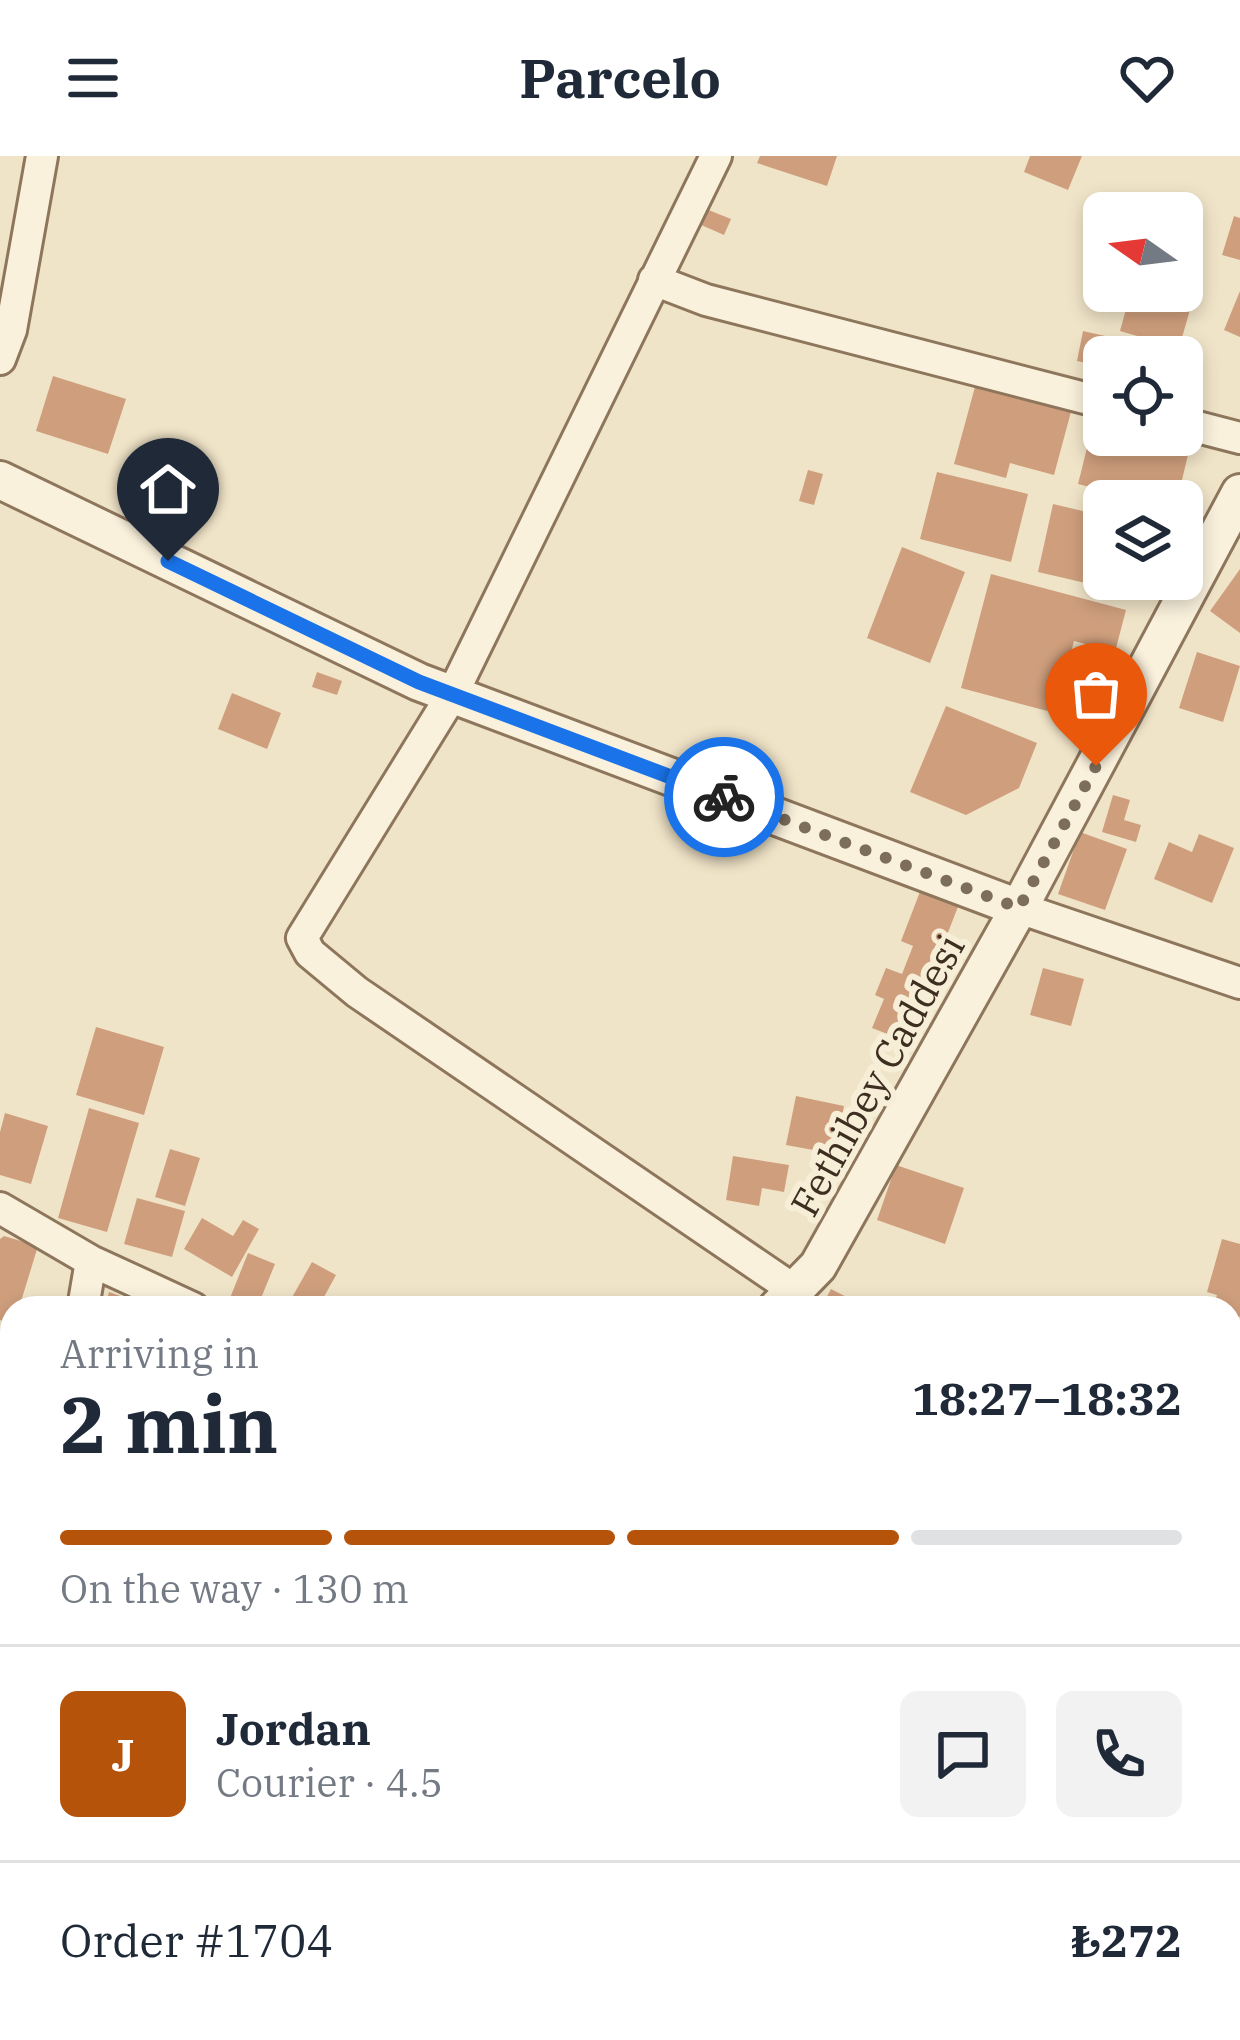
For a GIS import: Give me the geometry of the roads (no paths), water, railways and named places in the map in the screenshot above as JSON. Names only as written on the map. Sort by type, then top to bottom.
[{"type":"street","points":[[0,359],[11,330],[41,156]]},
{"type":"street","points":[[716,156],[452,694],[302,938],[310,953],[357,992],[782,1296]]},
{"type":"street","points":[[654,280],[706,301],[1083,398]]},
{"type":"street","points":[[1203,428],[1240,438]]},
{"type":"street","points":[[0,479],[452,694],[1019,908],[1240,983]]},
{"type":"street","name":"Fethibey Caddesi","points":[[789,1296],[818,1266],[1019,908],[1240,493]]},
{"type":"street","points":[[0,1208],[91,1261],[167,1296]]},
{"type":"street","points":[[85,1296],[91,1261]]}]
